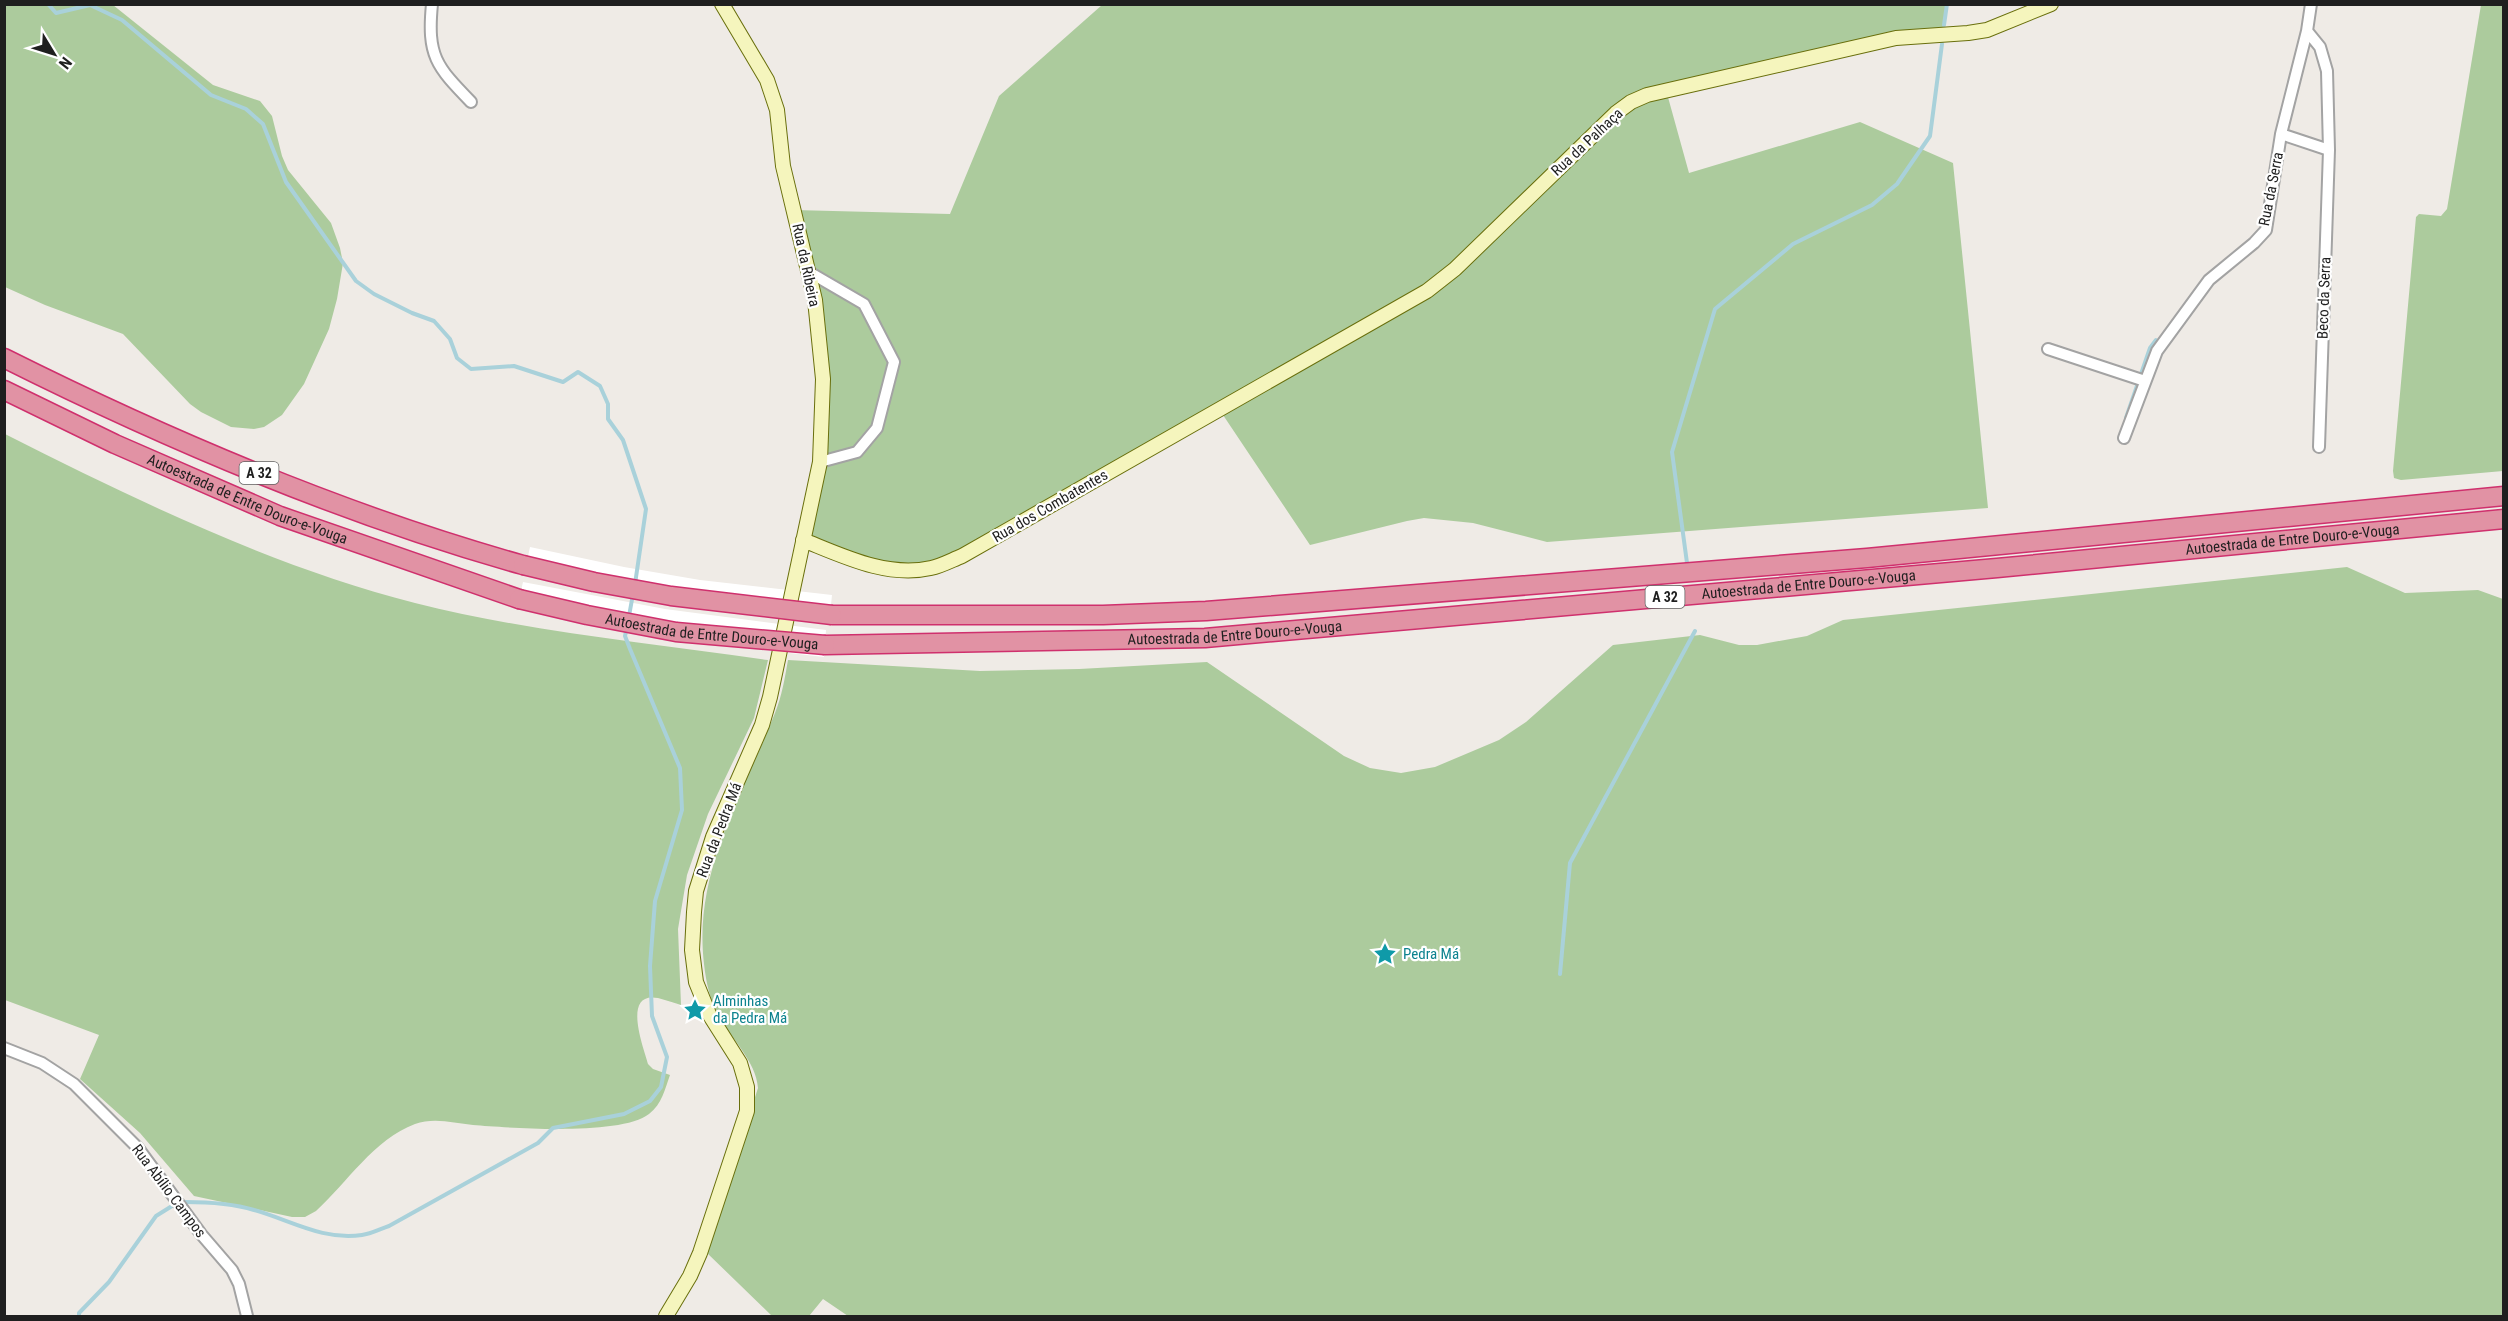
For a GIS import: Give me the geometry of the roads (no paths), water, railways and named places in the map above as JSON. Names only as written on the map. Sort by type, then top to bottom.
[{"type":"highway","name":"Autoestrada de Entre Douro-e-Vouga","points":[[4,358],[105,407],[287,485],[460,547],[594,582],[671,596],[832,615],[1103,615],[1206,611],[1867,558],[2504,496]]},
{"type":"highway","name":"Autoestrada de Entre Douro-e-Vouga","points":[[4,390],[115,444],[280,516],[519,599],[676,632],[825,645],[1206,638],[1997,568],[2504,519]]},
{"type":"street","points":[[432,4],[430,41],[433,55],[444,74],[471,102]]},
{"type":"street","name":"Rua da Ribeira","points":[[722,4],[767,80],[777,110],[783,166],[816,300],[823,379],[820,462],[803,540]]},
{"type":"street","name":"Rua da Palhaça","points":[[1282,373],[1427,291],[1455,269],[1616,113],[1631,102],[1647,95],[1896,38],[1987,30],[2051,4]]},
{"type":"street","name":"Rua da Serra","points":[[2124,438],[2157,351],[2210,280],[2266,230],[2281,134],[2307,31],[2311,4]]},
{"type":"street","name":"Beco da Serra","points":[[2307,31],[2320,47],[2327,71],[2329,150],[2319,447]]},
{"type":"street","points":[[2281,134],[2329,150]]},
{"type":"street","points":[[809,272],[864,304],[894,362],[877,428],[857,452],[820,462]]},
{"type":"street","points":[[2048,349],[2145,381]]},
{"type":"street","name":"Rua dos Combatentes","points":[[803,540],[855,561],[895,570],[931,568],[962,556],[1282,373]]},
{"type":"street","name":"Rua da Pedra Má","points":[[666,1317],[699,1253],[747,1111],[747,1087],[740,1064],[709,1014],[696,981],[692,950],[696,891],[713,837],[767,711],[803,540]]},
{"type":"street","name":"Rua Abílio Campos","points":[[4,1048],[42,1062],[74,1084],[138,1148],[201,1234],[232,1269],[239,1284],[247,1317]]},
{"type":"waterway","points":[[48,4],[56,13],[90,5],[122,20],[211,95],[246,109],[263,124],[286,182],[356,281],[374,294],[434,321],[450,339],[457,358],[471,369],[514,366],[563,382],[578,372],[600,386],[608,404],[608,419],[623,440],[646,509],[635,584]]},
{"type":"waterway","points":[[1944,25],[1947,4]]},
{"type":"waterway","points":[[1687,563],[1672,452],[1715,309],[1793,244],[1872,205],[1897,184],[1930,136],[1942,44]]},
{"type":"waterway","points":[[2126,418],[2150,348],[2156,340]]},
{"type":"waterway","points":[[629,616],[633,594]]},
{"type":"waterway","points":[[185,1202],[220,1203],[245,1208],[334,1235],[365,1234],[389,1226],[538,1143],[553,1128],[624,1114],[650,1101],[661,1087],[667,1057],[652,1016],[650,966],[655,901],[682,810],[680,768],[625,636],[627,627]]},
{"type":"waterway","points":[[1560,974],[1570,863],[1695,631]]},
{"type":"waterway","points":[[79,1316],[79,1313],[109,1282],[156,1216],[172,1206]]},
{"type":"place","name":"Pedra Má","points":[[1385,954]]},
{"type":"place","name":"Alminhas da Pedra Má","points":[[695,1010]]}]
